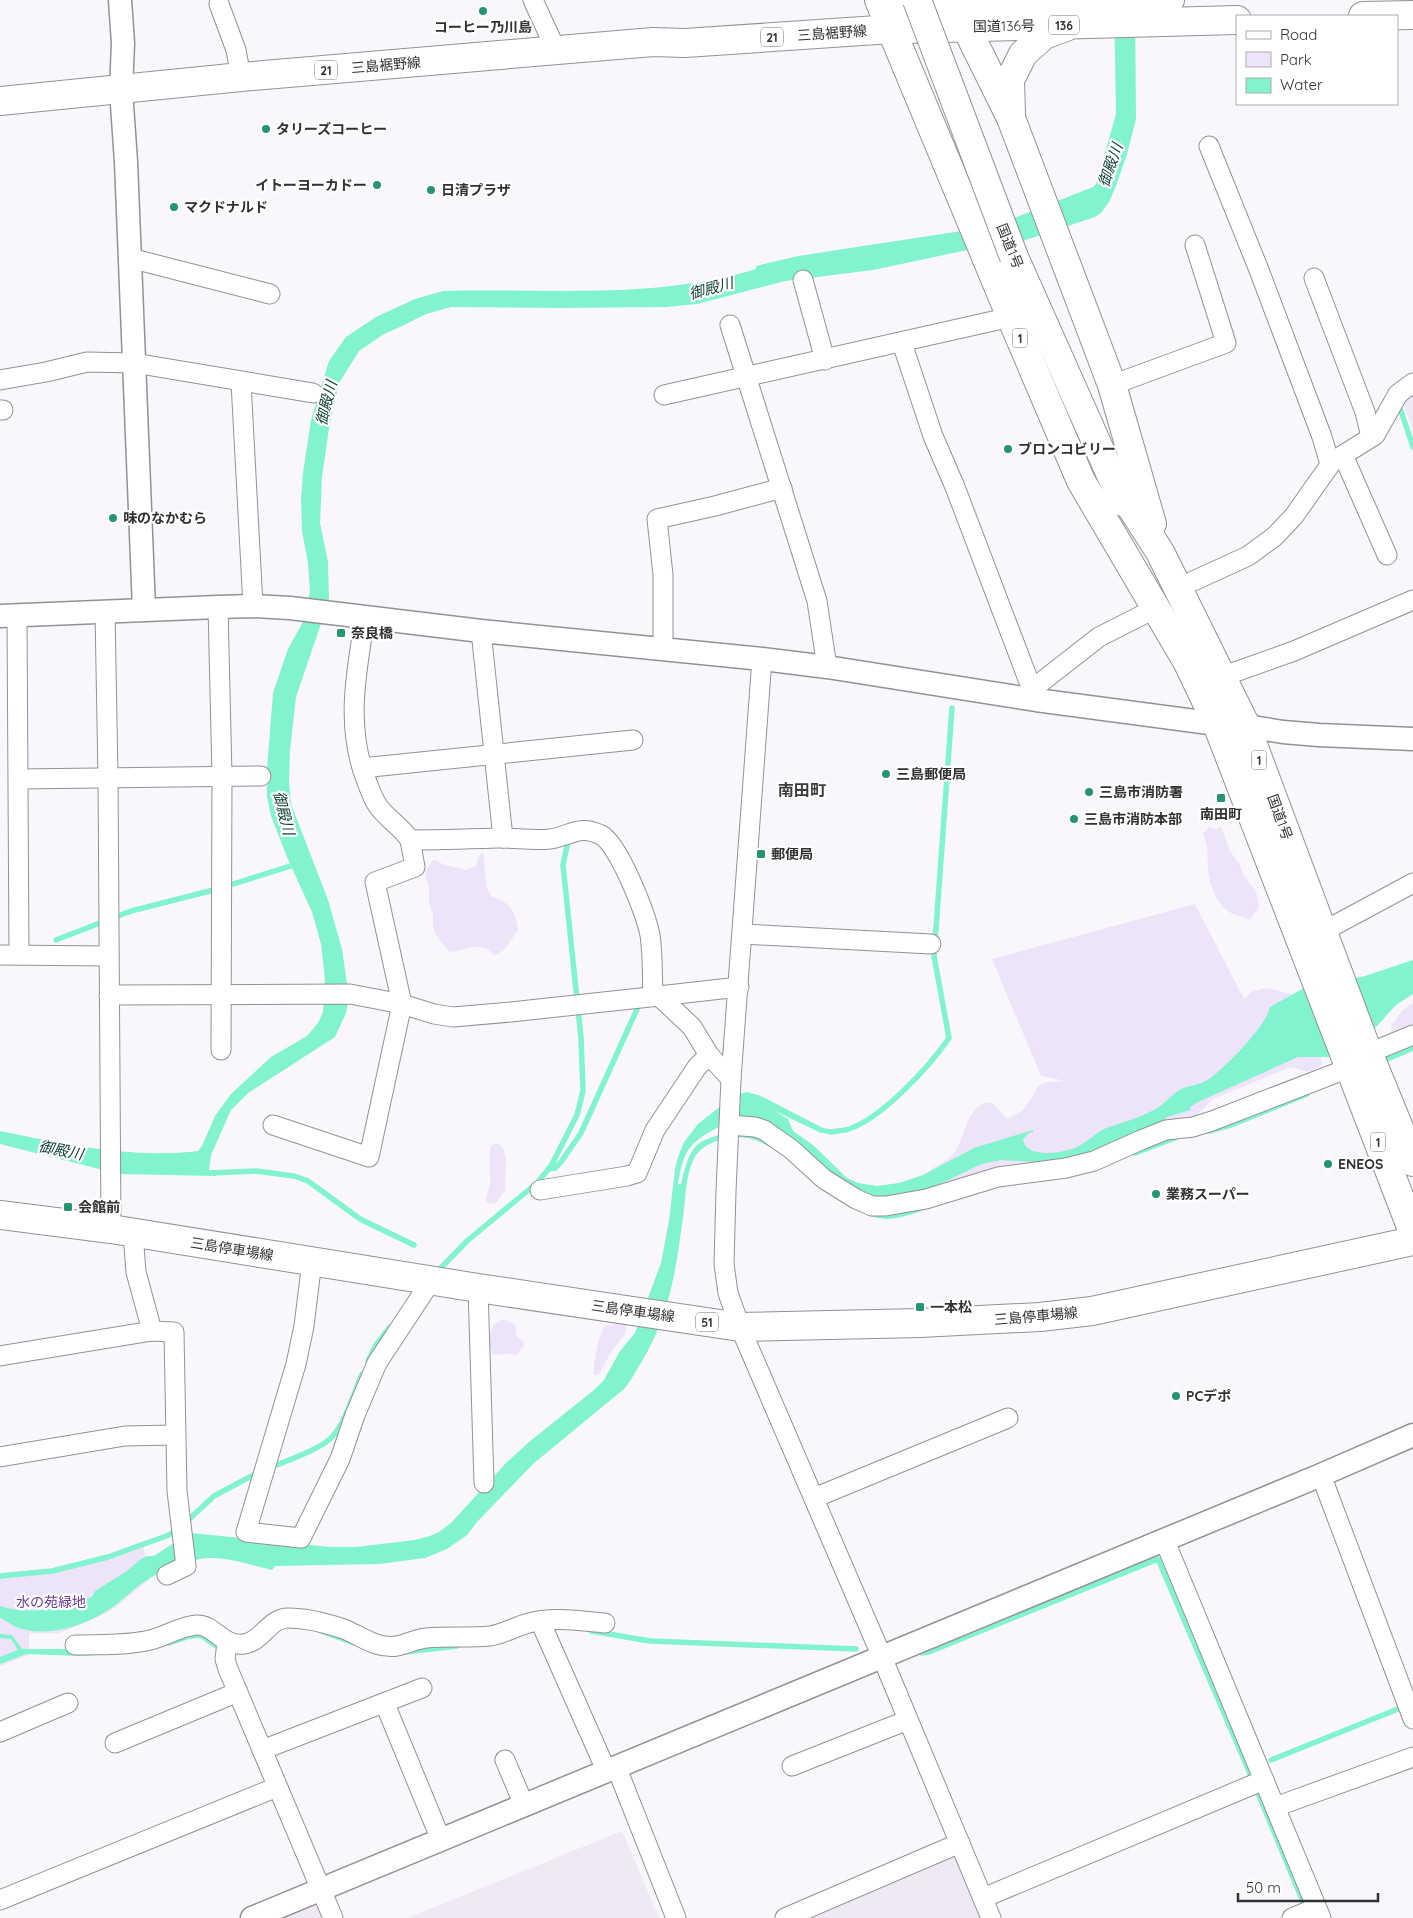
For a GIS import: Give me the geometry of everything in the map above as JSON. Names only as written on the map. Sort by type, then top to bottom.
[{"type":"main road","name":"国道1号","points":[[917,0],[1014,257],[1117,486],[1188,663]]},
{"type":"main road","name":"国道136号","points":[[885,14],[1000,10],[1170,0]]},
{"type":"main road","name":"国道136号","points":[[1000,10],[1072,25],[1236,20]]},
{"type":"main road","name":"1","points":[[959,11],[1012,118],[1112,384],[1160,552]]},
{"type":"main road","name":"三島裾野線","points":[[0,101],[241,77],[556,50],[652,42],[685,43],[885,14]]},
{"type":"main road","name":"1","points":[[885,14],[1010,318],[1081,481],[1188,663],[1218,724],[1329,980]]},
{"type":"main road","points":[[1398,15],[1413,15]]},
{"type":"main road","name":"1","points":[[1012,118],[1010,80],[1023,54],[1044,35],[1072,25]]},
{"type":"main road","name":"国道1号","points":[[1117,486],[1160,552],[1246,726],[1322,932],[1329,980],[1356,1054],[1413,1232]]},
{"type":"main road","name":"国道1号","points":[[1356,1054],[1413,1162]]},
{"type":"main road","name":"三島停車場線","points":[[0,1215],[122,1231],[431,1281],[740,1327],[920,1323],[1040,1317],[1092,1312],[1413,1241]]},
{"type":"street","points":[[120,0],[123,43],[121,90],[130,258],[144,609]]},
{"type":"street","points":[[533,0],[556,50]]},
{"type":"street","points":[[223,1],[241,77]]},
{"type":"street","points":[[1209,146],[1259,270],[1322,436],[1387,555]]},
{"type":"street","points":[[1112,384],[1226,343],[1195,245]]},
{"type":"street","points":[[130,258],[270,294]]},
{"type":"street","points":[[1314,278],[1366,412],[1371,437]]},
{"type":"street","points":[[803,280],[825,360]]},
{"type":"street","points":[[664,396],[1010,318]]},
{"type":"street","points":[[730,325],[817,601],[826,667]]},
{"type":"street","points":[[902,343],[933,436],[955,487],[1034,695]]},
{"type":"street","points":[[0,380],[87,362],[134,363],[313,393]]},
{"type":"street","points":[[242,382],[253,606]]},
{"type":"street","points":[[1178,588],[1248,556],[1274,537],[1294,516],[1336,460],[1375,435],[1398,394],[1413,383]]},
{"type":"street","points":[[663,648],[663,576],[656,519],[782,488]]},
{"type":"street","points":[[1222,677],[1294,651],[1413,600]]},
{"type":"street","points":[[19,955],[19,779],[8,616],[253,606],[303,610],[481,631],[762,659],[1034,695],[1218,724],[1292,733],[1413,739]]},
{"type":"street","points":[[218,607],[222,776],[221,1050]]},
{"type":"street","points":[[1034,695],[1099,637],[1156,608]]},
{"type":"street","points":[[105,611],[109,995],[122,1231],[136,1272],[152,1331]]},
{"type":"street","points":[[273,1125],[369,1157],[402,1004],[376,882],[416,867],[410,840],[406,833],[379,807],[362,768],[354,727],[354,699],[365,618]]},
{"type":"street","points":[[481,631],[503,838]]},
{"type":"street","points":[[762,659],[731,1085],[724,1264],[728,1293],[740,1327],[882,1657],[991,1918]]},
{"type":"street","points":[[362,768],[633,740]]},
{"type":"street","points":[[19,779],[261,776]]},
{"type":"street","points":[[410,840],[503,838],[543,840],[564,836],[582,829],[606,838],[623,865],[635,890],[650,935],[656,996],[692,1028],[731,1085]]},
{"type":"street","points":[[1322,932],[1413,883]]},
{"type":"street","points":[[743,934],[931,944]]},
{"type":"street","points":[[0,955],[109,956]]},
{"type":"street","points":[[109,995],[350,994],[402,1004],[434,1014],[453,1017],[739,987]]},
{"type":"street","points":[[730,1124],[764,1130],[791,1149],[824,1179],[856,1199],[872,1206],[886,1206],[926,1198],[998,1177],[1066,1168],[1094,1161],[1166,1130],[1193,1127],[1212,1121],[1356,1054],[1413,1035]]},
{"type":"street","points":[[540,1190],[627,1176],[637,1172],[655,1130],[686,1082],[709,1055]]},
{"type":"street","points":[[312,1262],[304,1326],[296,1364],[246,1532],[301,1538],[340,1459],[377,1363],[431,1281]]},
{"type":"street","points":[[478,1288],[484,1482]]},
{"type":"street","points":[[0,1356],[152,1331],[174,1332],[177,1491],[186,1566],[167,1575]]},
{"type":"street","points":[[814,1498],[1008,1418]]},
{"type":"street","points":[[252,1918],[1321,1475],[1413,1434]]},
{"type":"street","points":[[0,1456],[125,1436],[175,1435]]},
{"type":"street","points":[[1321,1475],[1413,1719]]},
{"type":"street","points":[[1164,1539],[1319,1913],[1292,1918]]},
{"type":"street","points":[[75,1645],[142,1642],[196,1625],[213,1631],[227,1643],[238,1645],[255,1641],[278,1620],[286,1618],[316,1621],[346,1630],[370,1642],[397,1646],[423,1638],[491,1636],[540,1621],[564,1620],[605,1623]]},
{"type":"street","points":[[540,1621],[611,1768],[676,1918]]},
{"type":"street","points":[[227,1643],[225,1659],[333,1918]]},
{"type":"street","points":[[262,1750],[385,1704],[422,1688]]},
{"type":"street","points":[[115,1743],[238,1692]]},
{"type":"street","points":[[0,1732],[68,1702]]},
{"type":"street","points":[[385,1704],[441,1840]]},
{"type":"street","points":[[792,1766],[908,1720]]},
{"type":"street","points":[[1274,1807],[1413,1757]]},
{"type":"street","points":[[505,1760],[524,1805]]},
{"type":"street","points":[[983,1898],[1264,1780]]},
{"type":"street","points":[[0,1900],[277,1787]]},
{"type":"street","points":[[785,1918],[960,1843]]},
{"type":"shaded area","points":[[1413,394],[1413,433],[1404,404],[1408,396]]},
{"type":"shaded area","points":[[622,1831],[659,1918],[407,1918]]},
{"type":"shaded area","points":[[954,1852],[981,1918],[800,1918]]},
{"type":"shaded area","points":[[319,1904],[330,1918],[285,1918]]},
{"type":"green space","points":[[1209,827],[1216,829],[1221,827],[1230,851],[1239,863],[1244,876],[1256,891],[1259,906],[1250,920],[1226,910],[1212,888],[1207,848],[1203,834]]},
{"type":"green space","points":[[483,852],[487,888],[491,896],[503,901],[511,908],[518,930],[504,950],[495,956],[484,948],[479,947],[449,952],[436,935],[433,926],[433,914],[429,904],[429,886],[425,878],[426,871],[433,860],[437,860],[447,866],[466,870],[476,866],[479,856]]},
{"type":"green space","points":[[1195,904],[1244,999],[1253,991],[1267,988],[1299,996],[1318,1044],[1322,1065],[1308,1072],[1291,1067],[1213,1099],[1196,1116],[1162,1124],[1114,1147],[930,1190],[928,1172],[953,1154],[969,1119],[978,1106],[985,1103],[993,1103],[1007,1119],[1022,1111],[1038,1086],[1046,1082],[1065,1081],[1041,1076],[992,959]]},
{"type":"green space","points":[[1413,1003],[1413,1031],[1393,1038],[1391,1026],[1402,1011]]},
{"type":"green space","points":[[499,1144],[503,1148],[506,1159],[505,1190],[496,1203],[490,1204],[486,1201],[486,1197],[490,1184],[491,1146]]},
{"type":"green space","points":[[504,1319],[516,1325],[516,1335],[524,1341],[523,1347],[516,1355],[493,1354],[488,1346],[493,1327]]},
{"type":"green space","points":[[621,1323],[626,1325],[626,1333],[611,1352],[600,1373],[597,1376],[593,1374],[600,1335],[605,1326]]},
{"type":"green space","name":"水の苑緑地","points":[[142,1541],[150,1579],[116,1607],[96,1618],[60,1633],[29,1633],[29,1655],[0,1666],[0,1574],[50,1570],[107,1556]]},
{"type":"water","name":"御殿川","points":[[1114,0],[1135,0],[1136,119],[1116,186],[1109,202],[1101,213],[1095,217],[1002,248],[972,249],[873,270],[785,281],[697,304],[667,307],[451,307],[426,314],[384,334],[359,351],[339,383],[329,428],[322,477],[320,523],[328,562],[329,600],[296,697],[290,750],[289,782],[291,804],[328,900],[342,949],[349,997],[346,1013],[335,1037],[248,1093],[231,1110],[211,1155],[209,1170],[217,1171],[216,1176],[119,1174],[0,1144],[0,1131],[123,1152],[173,1153],[198,1151],[215,1116],[231,1094],[271,1057],[307,1036],[318,1023],[323,1012],[325,978],[321,944],[312,912],[271,816],[267,796],[267,769],[273,693],[288,649],[303,622],[310,592],[308,563],[302,531],[301,499],[311,420],[329,361],[346,337],[376,317],[415,299],[443,291],[640,289],[718,279],[756,269],[756,266],[798,256],[994,226],[1093,187],[1096,184],[1116,114]]},
{"type":"water","points":[[1413,960],[1413,994],[1396,1005],[1376,1027],[1332,1057],[1298,1057],[1200,1101],[1191,1106],[1190,1110],[1167,1117],[1158,1127],[1145,1131],[1094,1155],[1077,1160],[1056,1163],[1001,1160],[982,1164],[915,1194],[887,1199],[874,1198],[854,1191],[836,1181],[780,1134],[756,1120],[742,1119],[721,1126],[704,1135],[691,1146],[684,1158],[678,1184],[681,1184],[692,1151],[702,1142],[713,1137],[742,1133],[758,1137],[782,1149],[780,1153],[756,1140],[738,1137],[707,1145],[696,1155],[688,1178],[670,1293],[659,1328],[631,1380],[624,1389],[533,1464],[477,1522],[467,1535],[447,1549],[425,1558],[379,1564],[275,1566],[272,1570],[227,1559],[200,1559],[178,1565],[157,1574],[104,1613],[67,1628],[54,1631],[28,1630],[16,1627],[0,1618],[0,1606],[23,1610],[46,1609],[92,1597],[95,1591],[127,1571],[141,1559],[147,1556],[154,1556],[191,1533],[330,1547],[356,1547],[415,1540],[439,1532],[451,1523],[506,1463],[604,1380],[620,1351],[635,1333],[661,1263],[669,1221],[675,1169],[684,1142],[698,1124],[739,1094],[747,1092],[761,1096],[823,1128],[836,1130],[835,1134],[821,1133],[773,1110],[788,1119],[793,1131],[813,1145],[847,1178],[858,1183],[877,1186],[899,1183],[923,1175],[974,1148],[1033,1130],[1023,1139],[1025,1146],[1031,1150],[1047,1153],[1065,1151],[1079,1146],[1104,1129],[1151,1111],[1181,1089],[1203,1083],[1209,1079],[1225,1066],[1254,1035],[1270,1007],[1302,989],[1365,976]]},
{"type":"water","points":[[0,1634],[12,1635],[22,1649],[115,1649],[116,1654],[80,1656],[26,1654],[0,1664],[0,1657],[18,1650],[11,1639],[0,1638]]},
{"type":"waterway","points":[[1400,408],[1413,447]]},
{"type":"waterway","points":[[830,1132],[842,1131],[862,1123],[890,1103],[918,1076],[949,1038],[934,956],[952,708]]},
{"type":"waterway","points":[[437,1272],[467,1241],[537,1183],[551,1166],[577,1115],[583,1091],[581,1038],[563,865],[568,841]]},
{"type":"waterway","points":[[56,940],[131,911],[214,890],[297,864]]},
{"type":"waterway","points":[[548,1169],[555,1168],[561,1162],[581,1133],[638,1007]]},
{"type":"waterway","points":[[1380,1062],[1413,1048]]},
{"type":"waterway","points":[[1209,1131],[1231,1125],[1307,1094]]},
{"type":"waterway","points":[[1135,1153],[1175,1138]]},
{"type":"waterway","points":[[210,1173],[256,1171],[294,1176],[308,1181],[360,1219],[414,1245]]},
{"type":"waterway","points":[[870,1213],[889,1216],[919,1209]]},
{"type":"waterway","points":[[368,1361],[376,1345],[390,1327]]},
{"type":"waterway","points":[[269,1468],[312,1450],[332,1437],[345,1416],[362,1374]]},
{"type":"waterway","points":[[185,1523],[214,1496],[259,1472]]},
{"type":"waterway","points":[[0,1576],[52,1571],[108,1557],[169,1535],[178,1529]]},
{"type":"waterway","points":[[922,1653],[929,1652],[1158,1559],[1306,1909]]},
{"type":"waterway","points":[[321,1631],[354,1643]]},
{"type":"waterway","points":[[591,1631],[650,1641],[856,1649]]},
{"type":"waterway","points":[[169,1643],[190,1636],[201,1635],[223,1651]]},
{"type":"waterway","points":[[404,1652],[457,1646]]},
{"type":"waterway","points":[[1271,1760],[1398,1709]]},
{"type":"place","name":"コーヒー乃川島","points":[[483,11]]},
{"type":"place","name":"タリーズコーヒー","points":[[266,129]]},
{"type":"place","name":"イトーヨーカドー","points":[[377,185]]},
{"type":"place","name":"日清プラザ","points":[[431,190]]},
{"type":"place","name":"マクドナルド","points":[[174,207]]},
{"type":"place","name":"ブロンコビリー","points":[[1008,449]]},
{"type":"place","name":"味のなかむら","points":[[113,518]]},
{"type":"place","name":"奈良橋","points":[[341,633]]},
{"type":"place","name":"三島郵便局","points":[[886,774]]},
{"type":"place","name":"三島市消防署","points":[[1089,792]]},
{"type":"place","name":"南田町","points":[[1221,798]]},
{"type":"place","name":"三島市消防本部","points":[[1074,819]]},
{"type":"place","name":"郵便局","points":[[761,854]]},
{"type":"place","name":"ENEOS","points":[[1328,1164]]},
{"type":"place","name":"業務スーパー","points":[[1156,1194]]},
{"type":"place","name":"会館前","points":[[68,1207]]},
{"type":"place","name":"一本松","points":[[920,1307]]},
{"type":"place","name":"PCデポ","points":[[1176,1396]]},
{"type":"district","name":"南田町","points":[[802,790]]}]
